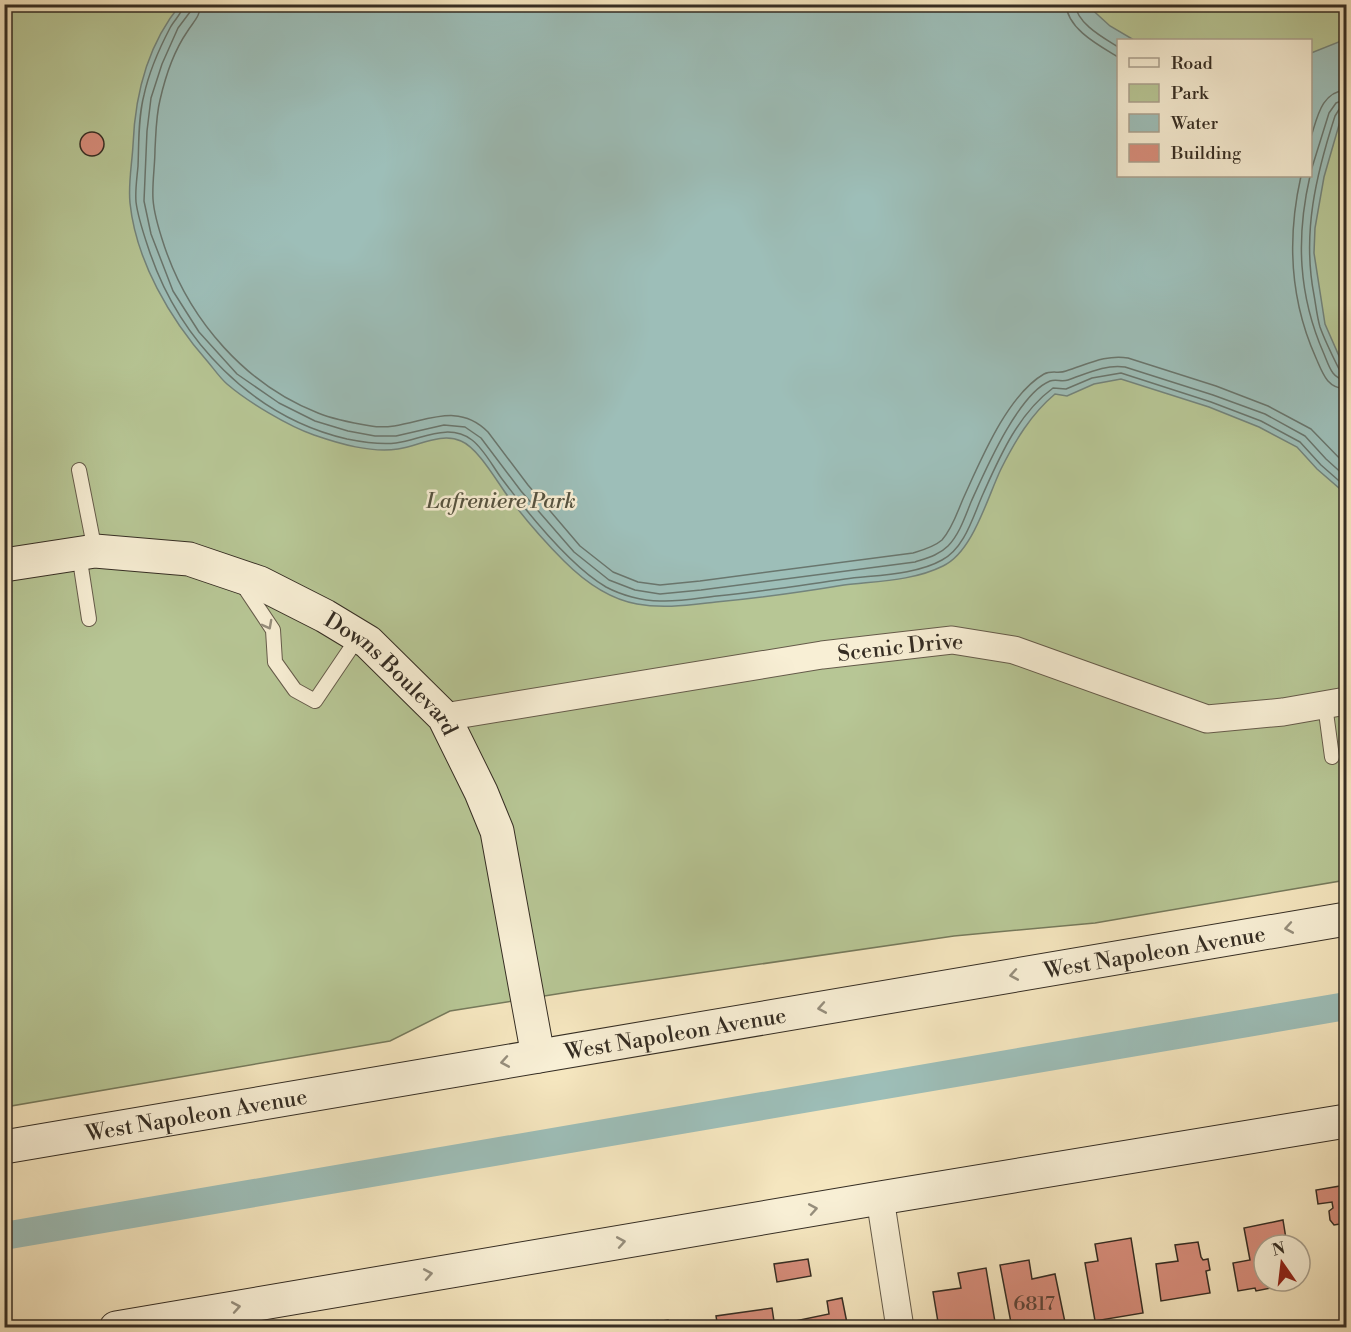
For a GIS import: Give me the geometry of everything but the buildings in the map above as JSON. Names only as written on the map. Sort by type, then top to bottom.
[{"type":"main road","name":"Downs Boulevard","points":[[4,565],[87,552],[189,559],[269,588],[325,616],[368,642],[444,717],[481,792],[497,831],[538,1056]]},
{"type":"main road","name":"West Napoleon Avenue","points":[[4,1147],[1347,918]]},
{"type":"main road","points":[[116,1328],[1347,1121]]},
{"type":"street","name":"Scenic Drive","points":[[444,717],[822,655],[952,640],[1014,650],[1207,719],[1283,712],[1336,703]]},
{"type":"street","points":[[880,1198],[900,1328]]},
{"type":"lane","points":[[79,470],[87,552],[89,619]]},
{"type":"lane","points":[[237,575],[273,630],[275,662],[295,690],[315,701],[359,636]]},
{"type":"lane","points":[[1332,757],[1336,703]]},
{"type":"green space","name":"Lafreniere Park","points":[[5,5],[1346,5],[1346,880],[1095,923],[954,936],[450,1011],[390,1041],[5,1107]]},
{"type":"water","points":[[180,5],[1087,5],[1110,26],[1132,39],[1117,39],[1117,177],[1312,177],[1312,53],[1346,39],[1346,109],[1341,118],[1324,177],[1315,228],[1314,253],[1325,324],[1346,372],[1346,494],[1317,469],[1297,447],[1259,427],[1209,407],[1121,379],[1094,384],[1067,396],[1055,394],[1046,402],[1024,428],[1012,448],[971,537],[954,559],[943,566],[920,575],[895,580],[686,605],[647,605],[616,598],[588,582],[571,568],[527,521],[474,450],[461,441],[446,438],[398,449],[377,450],[345,444],[304,431],[269,413],[227,384],[194,345],[168,308],[147,267],[139,246],[130,203],[134,126],[140,89],[159,36]]},
{"type":"waterway","points":[[4,1236],[1346,1006]]}]
